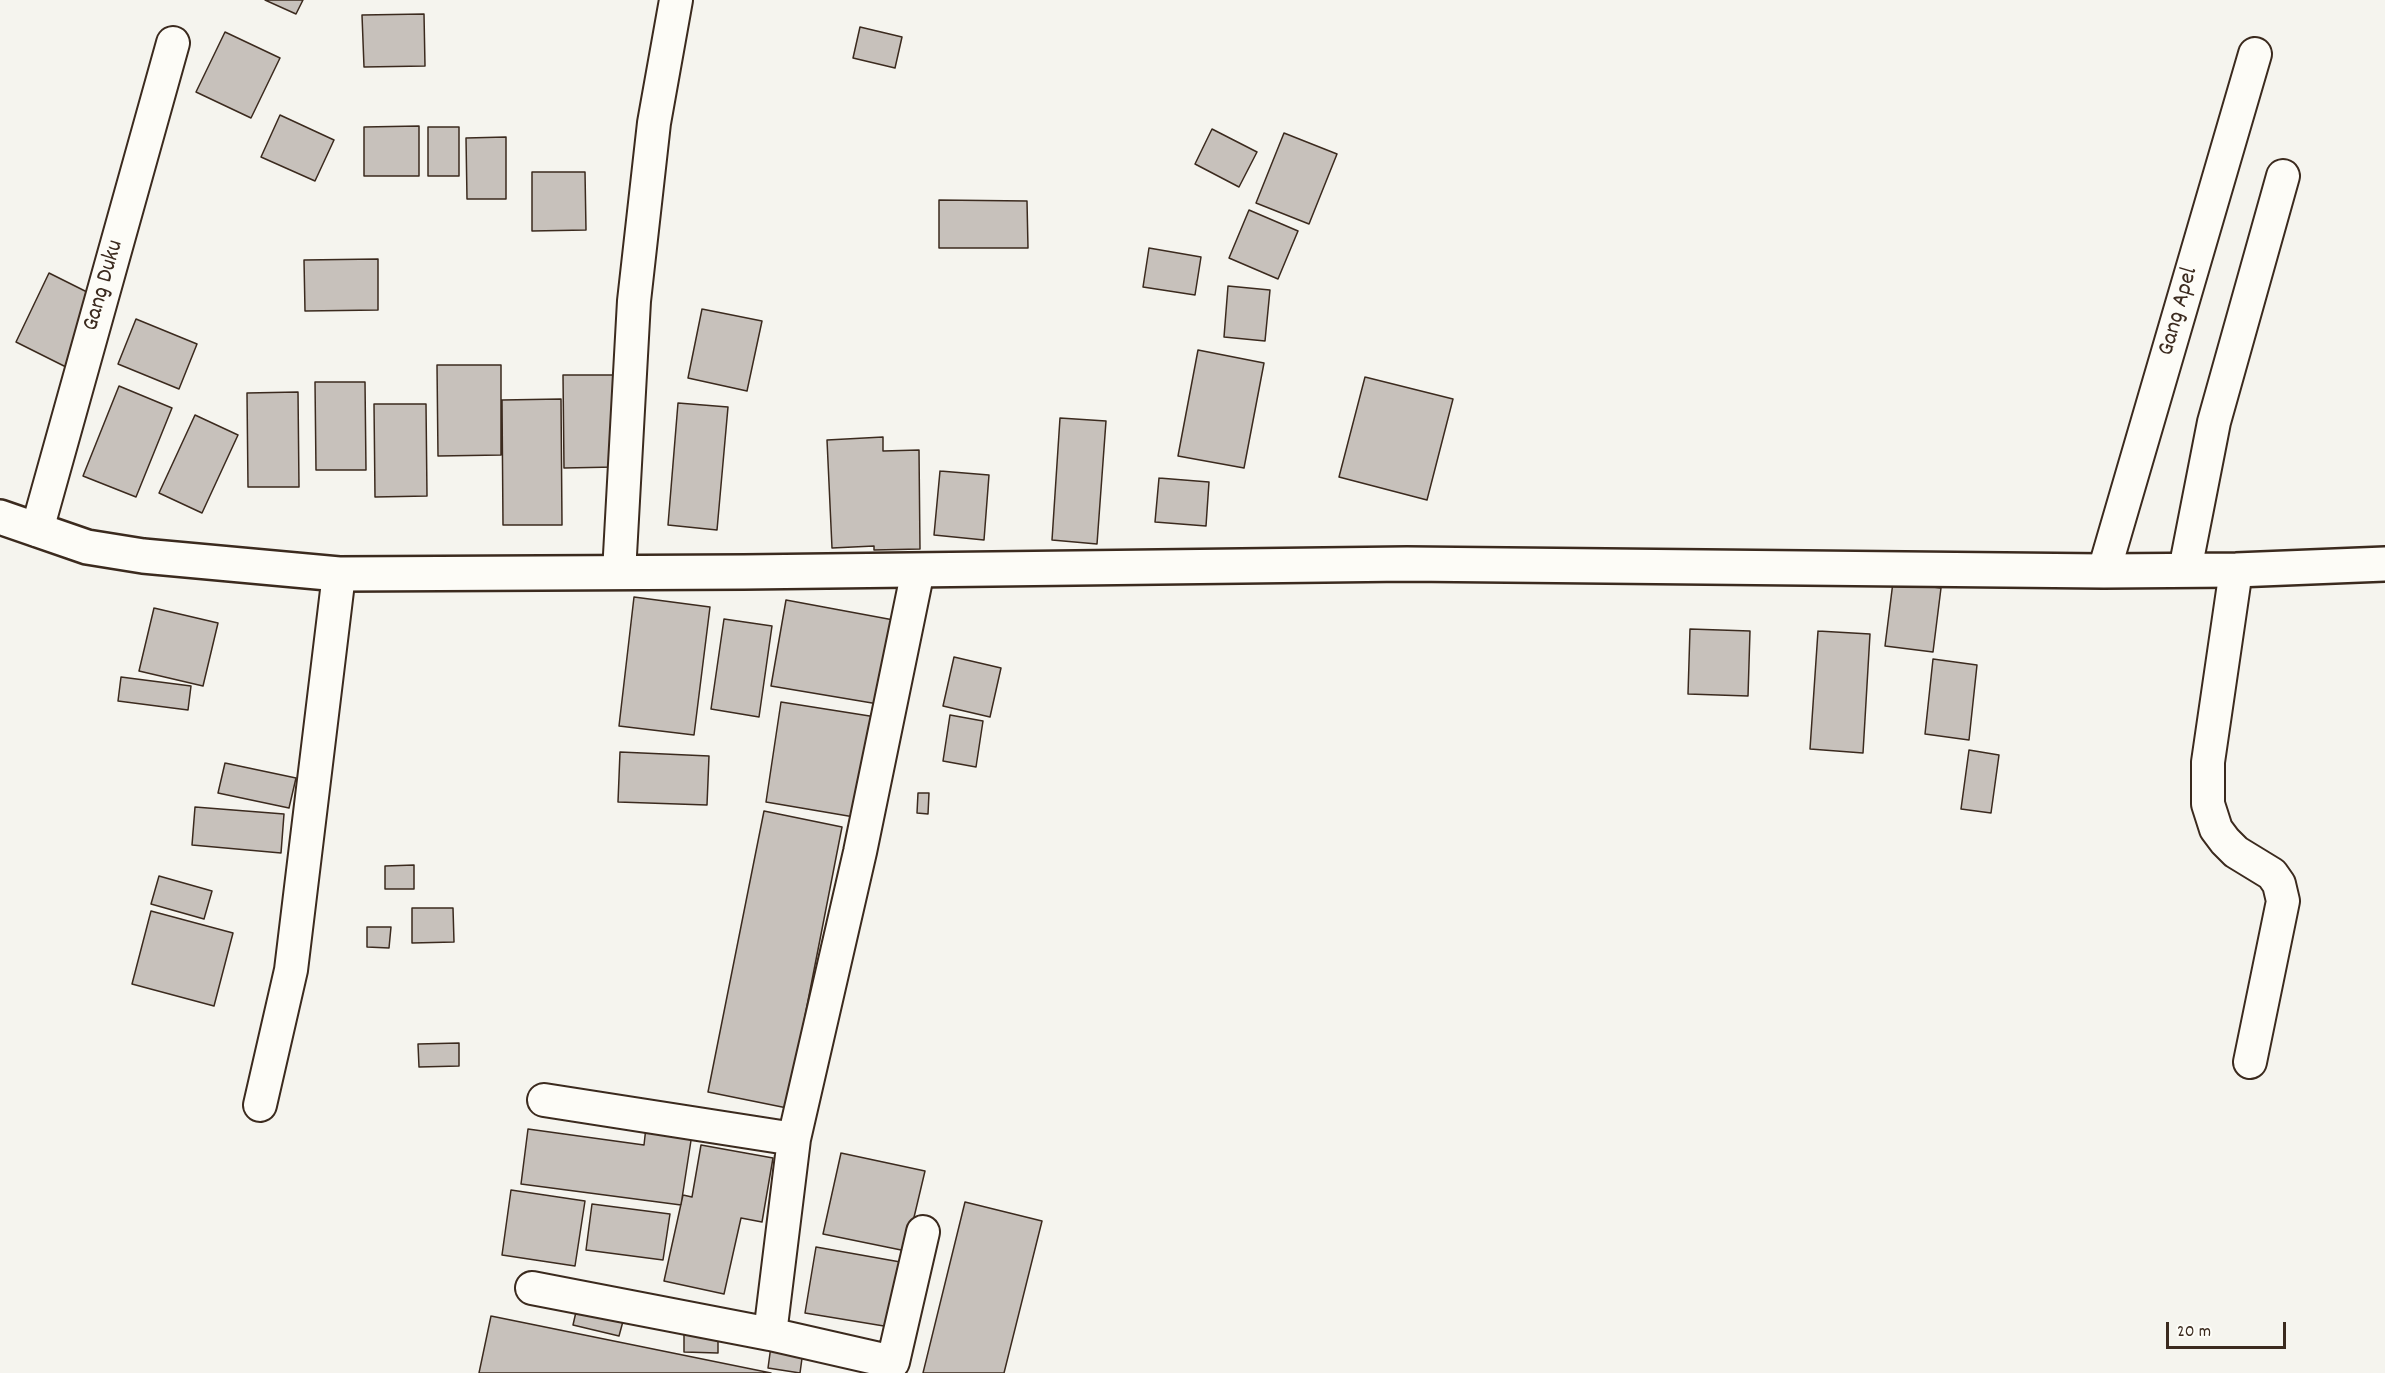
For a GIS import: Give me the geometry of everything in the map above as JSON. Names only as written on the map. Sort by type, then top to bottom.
[{"type":"street","points":[[619,573],[634,301],[654,123],[676,0]]},
{"type":"street","name":"Gang Duku","points":[[37,530],[173,43]]},
{"type":"street","name":"Gang Apel","points":[[2104,571],[2255,54]]},
{"type":"street","points":[[2185,570],[2214,422],[2283,176]]},
{"type":"street","points":[[0,517],[87,547],[143,556],[339,574],[1407,564],[2104,571],[2236,570],[2385,564]]},
{"type":"street","points":[[770,1334],[794,1139],[860,852],[918,570]]},
{"type":"street","points":[[2236,570],[2208,762],[2208,804],[2216,829],[2225,841],[2236,852],[2272,874],[2279,884],[2283,901],[2250,1062]]},
{"type":"street","points":[[260,1105],[291,970],[339,574]]},
{"type":"street","points":[[544,1100],[794,1139]]},
{"type":"street","points":[[532,1288],[770,1334],[893,1362],[923,1232]]},
{"type":"building","points":[[265,0],[303,0],[296,14]]},
{"type":"building","points":[[424,14],[425,66],[364,67],[362,15]]},
{"type":"building","points":[[860,27],[902,37],[895,68],[853,58]]},
{"type":"building","points":[[225,32],[280,58],[251,118],[196,92]]},
{"type":"building","points":[[280,115],[334,140],[315,181],[261,157]]},
{"type":"building","points":[[419,126],[419,176],[364,176],[364,127]]},
{"type":"building","points":[[428,127],[459,127],[459,176],[428,176]]},
{"type":"building","points":[[1212,129],[1257,152],[1239,187],[1195,164]]},
{"type":"building","points":[[1284,133],[1337,154],[1309,224],[1256,203]]},
{"type":"building","points":[[506,137],[506,199],[467,199],[466,138]]},
{"type":"building","points":[[532,172],[585,172],[586,230],[532,231]]},
{"type":"building","points":[[939,200],[1027,201],[1028,248],[939,248]]},
{"type":"building","points":[[1249,210],[1298,231],[1278,279],[1229,258]]},
{"type":"building","points":[[1149,248],[1201,257],[1195,295],[1143,287]]},
{"type":"building","points":[[378,259],[378,310],[305,311],[304,260]]},
{"type":"building","points":[[49,273],[99,298],[66,367],[16,342]]},
{"type":"building","points":[[1228,286],[1270,290],[1265,341],[1224,337]]},
{"type":"building","points":[[702,309],[762,321],[747,391],[688,378]]},
{"type":"building","points":[[136,319],[197,344],[179,389],[118,364]]},
{"type":"building","points":[[1198,350],[1264,363],[1244,468],[1178,456]]},
{"type":"building","points":[[437,365],[501,365],[501,455],[438,456]]},
{"type":"building","points":[[563,375],[614,375],[615,467],[564,468]]},
{"type":"building","points":[[1365,377],[1453,399],[1427,500],[1339,477]]},
{"type":"building","points":[[315,382],[365,382],[366,470],[316,470]]},
{"type":"building","points":[[119,386],[172,408],[136,497],[83,476]]},
{"type":"building","points":[[298,392],[299,487],[248,487],[247,393]]},
{"type":"building","points":[[561,399],[562,525],[503,525],[502,400]]},
{"type":"building","points":[[678,403],[728,407],[717,530],[668,525]]},
{"type":"building","points":[[374,404],[426,404],[427,496],[375,497]]},
{"type":"building","points":[[195,415],[238,435],[202,513],[159,493]]},
{"type":"building","points":[[1060,418],[1106,421],[1097,544],[1052,540]]},
{"type":"building","points":[[883,437],[883,451],[919,450],[920,549],[874,550],[874,546],[832,548],[827,440]]},
{"type":"building","points":[[940,471],[989,475],[984,540],[934,535]]},
{"type":"building","points":[[1159,478],[1209,482],[1206,526],[1155,522]]},
{"type":"building","points":[[1893,582],[1941,588],[1933,652],[1885,646]]},
{"type":"building","points":[[634,597],[710,607],[694,735],[619,726]]},
{"type":"building","points":[[786,600],[899,621],[884,705],[771,686]]},
{"type":"building","points":[[154,608],[218,623],[203,686],[139,671]]},
{"type":"building","points":[[724,619],[772,626],[759,717],[711,709]]},
{"type":"building","points":[[1690,629],[1750,631],[1748,696],[1688,694]]},
{"type":"building","points":[[1818,631],[1870,634],[1863,753],[1810,749]]},
{"type":"building","points":[[954,657],[1001,668],[990,717],[943,706]]},
{"type":"building","points":[[1933,659],[1977,665],[1969,740],[1925,734]]},
{"type":"building","points":[[121,677],[191,686],[188,710],[118,701]]},
{"type":"building","points":[[781,702],[876,717],[860,818],[766,802]]},
{"type":"building","points":[[950,715],[983,721],[976,767],[943,761]]},
{"type":"building","points":[[1969,750],[1999,755],[1991,813],[1961,809]]},
{"type":"building","points":[[620,752],[709,756],[707,805],[618,802]]},
{"type":"building","points":[[225,763],[296,778],[289,808],[218,793]]},
{"type":"building","points":[[918,793],[929,793],[928,814],[917,813]]},
{"type":"building","points":[[195,807],[284,814],[281,853],[192,845]]},
{"type":"building","points":[[764,811],[842,827],[787,1108],[708,1092]]},
{"type":"building","points":[[414,865],[414,889],[385,889],[385,866]]},
{"type":"building","points":[[159,876],[212,891],[204,919],[151,904]]},
{"type":"building","points":[[412,908],[453,908],[454,942],[412,943]]},
{"type":"building","points":[[151,911],[233,933],[214,1006],[132,984]]},
{"type":"building","points":[[367,927],[391,927],[389,948],[367,947]]},
{"type":"building","points":[[459,1043],[459,1066],[419,1067],[418,1044]]},
{"type":"building","points":[[646,1127],[692,1134],[681,1205],[521,1184],[528,1129],[644,1145]]},
{"type":"building","points":[[701,1145],[773,1158],[762,1222],[741,1218],[724,1294],[664,1281],[683,1195],[692,1197]]},
{"type":"building","points":[[841,1153],[925,1171],[906,1251],[823,1234]]},
{"type":"building","points":[[511,1190],[585,1201],[575,1266],[502,1255]]},
{"type":"building","points":[[965,1202],[1042,1221],[1004,1373],[923,1373]]},
{"type":"building","points":[[592,1204],[670,1214],[663,1260],[586,1250]]},
{"type":"building","points":[[816,1247],[906,1263],[896,1328],[805,1313]]},
{"type":"building","points":[[578,1303],[625,1314],[619,1336],[573,1325]]},
{"type":"building","points":[[491,1316],[771,1373],[479,1373]]},
{"type":"building","points":[[684,1329],[718,1329],[718,1353],[684,1352]]},
{"type":"building","points":[[771,1346],[803,1351],[800,1373],[768,1368]]}]
